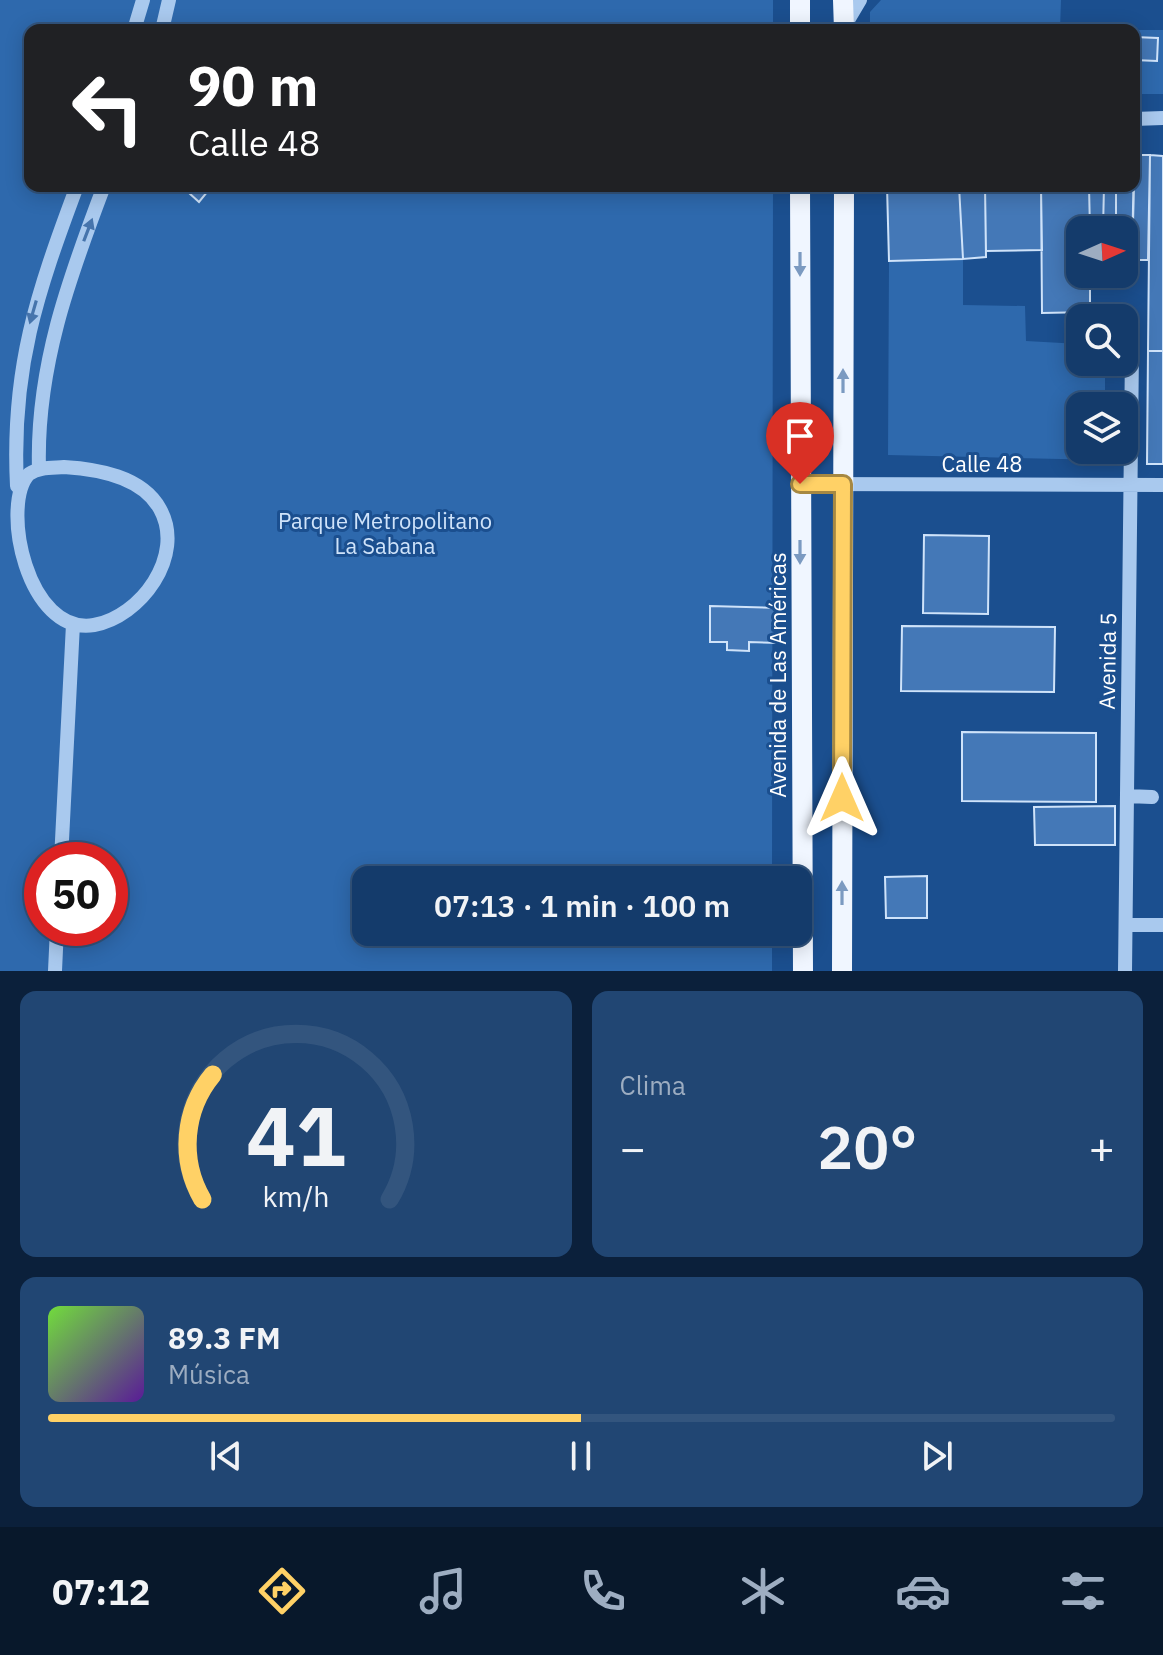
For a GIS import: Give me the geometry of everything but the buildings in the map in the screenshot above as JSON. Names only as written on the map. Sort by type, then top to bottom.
[{"type":"main road","points":[[800,0],[800,24]]},
{"type":"main road","points":[[843,0],[844,24]]},
{"type":"main road","name":"Avenida de Las Américas","points":[[800,192],[803,971]]},
{"type":"main road","points":[[842,971],[844,192]]},
{"type":"street","points":[[136,24],[143,0]]},
{"type":"street","points":[[163,24],[169,0]]},
{"type":"street","points":[[847,24],[860,0]]},
{"type":"street","points":[[1140,119],[1163,118]]},
{"type":"street","points":[[17,486],[39,469],[84,468],[120,478],[151,498],[161,510],[166,526],[162,565],[140,600],[109,621],[91,625],[59,619],[38,600],[20,567],[12,520],[17,486],[18,388],[28,330],[41,283],[75,192]]},
{"type":"street","points":[[39,469],[42,398],[52,337],[64,292],[102,192]]},
{"type":"street","points":[[41,283],[64,292]]},
{"type":"street","name":"Avenida 5","points":[[1125,971],[1132,376]]},
{"type":"street","name":"Calle 48","points":[[800,484],[1163,485]]},
{"type":"street","points":[[62,842],[73,624]]},
{"type":"street","points":[[1127,796],[1152,797]]},
{"type":"street","points":[[1126,925],[1163,925]]},
{"type":"street","points":[[55,971],[56,946]]},
{"type":"green space","name":"Parque Metropolitano La Sabana","points":[[0,0],[773,0],[773,24],[24,24],[24,192],[773,192],[772,866],[352,866],[352,946],[772,946],[772,971],[0,971]]},
{"type":"green space","points":[[881,0],[1061,0],[1060,24],[870,24],[870,12]]},
{"type":"green space","points":[[1140,30],[1163,30],[1163,94],[1140,94]]},
{"type":"green space","points":[[963,259],[963,305],[1025,306],[1026,341],[1066,343],[1066,376],[1105,376],[1105,392],[1066,392],[1066,459],[888,455],[889,261]]},
{"type":"route","points":[[800,484],[843,484],[842,798]]}]
